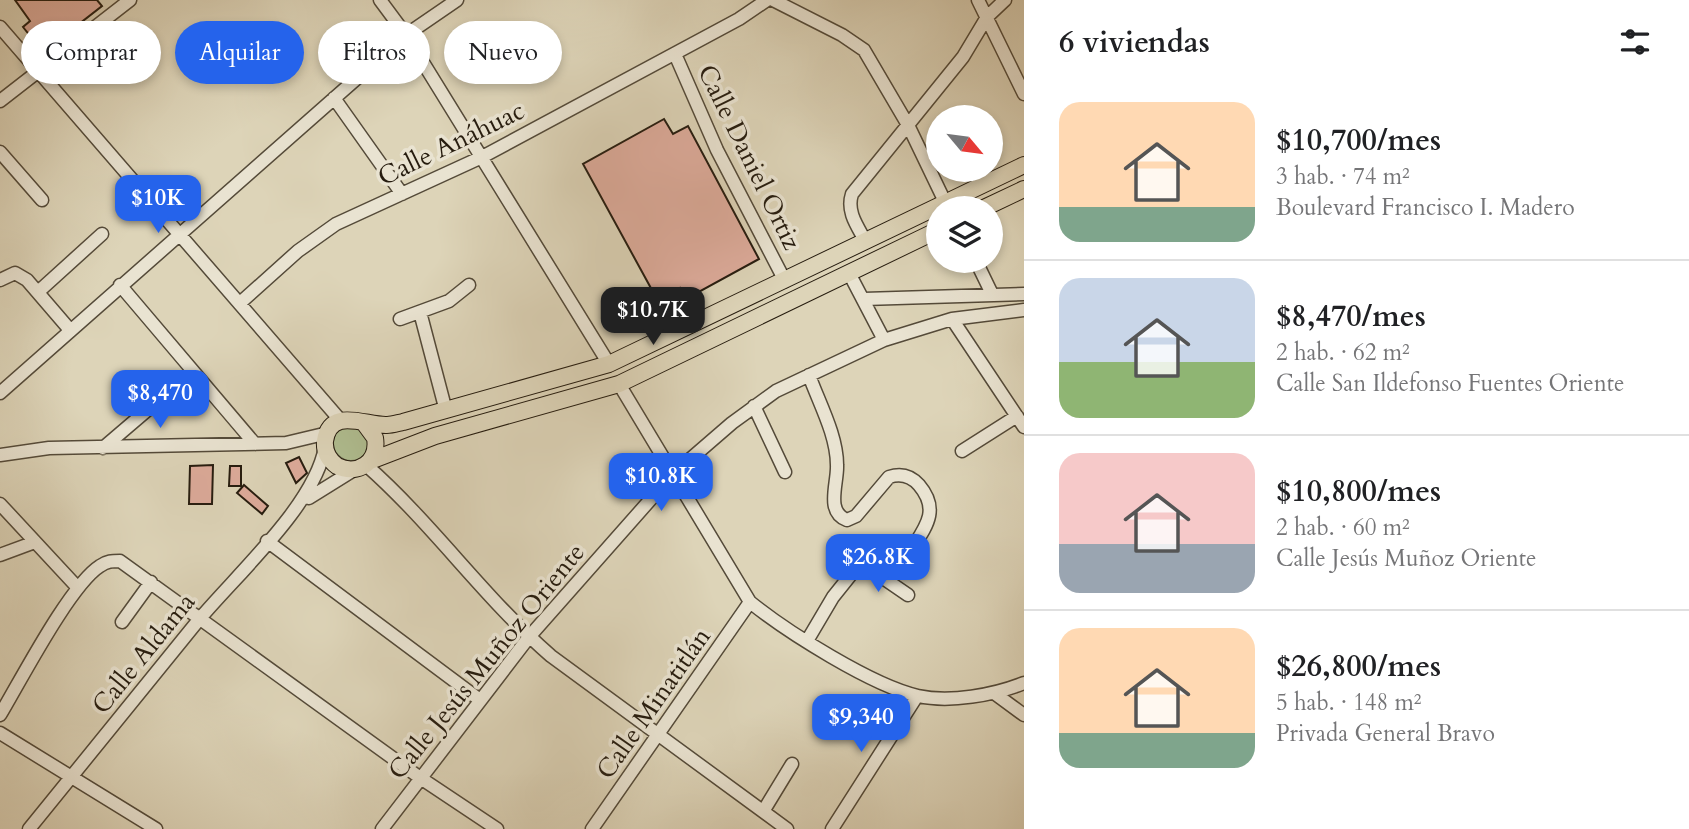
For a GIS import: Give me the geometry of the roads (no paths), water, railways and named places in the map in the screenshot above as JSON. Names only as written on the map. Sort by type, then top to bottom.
[{"type":"main road","points":[[962,196],[1024,165]]},
{"type":"main road","points":[[1003,199],[1024,189]]},
{"type":"main road","points":[[926,214],[608,364],[446,411],[387,425],[353,419],[341,421],[326,439],[332,462],[342,469],[363,465],[435,436],[619,384],[926,236]]},
{"type":"main road","points":[[363,465],[375,450],[375,438],[365,423]]},
{"type":"street","points":[[103,21],[130,0]]},
{"type":"street","points":[[380,0],[396,21]]},
{"type":"street","points":[[426,21],[457,0]]},
{"type":"street","name":"Calle Anáhuac","points":[[240,303],[298,251],[336,224],[482,157],[675,54],[766,0]]},
{"type":"street","points":[[773,0],[842,35],[864,50],[908,125],[942,196]]},
{"type":"street","points":[[978,0],[1024,94]]},
{"type":"street","points":[[866,242],[852,215],[849,203],[852,194],[963,57],[988,17],[1005,0]]},
{"type":"street","points":[[0,27],[21,50]]},
{"type":"street","name":"Calle Daniel Ortiz","points":[[675,54],[717,150],[785,281]]},
{"type":"street","points":[[430,74],[608,364]]},
{"type":"street","points":[[0,101],[21,84]]},
{"type":"street","points":[[51,84],[341,421]]},
{"type":"street","points":[[0,393],[350,84]]},
{"type":"street","points":[[334,98],[402,194]]},
{"type":"street","points":[[0,152],[42,200]]},
{"type":"street","points":[[38,292],[102,234]]},
{"type":"street","points":[[0,280],[15,273],[27,280],[70,330]]},
{"type":"street","points":[[849,273],[884,340]]},
{"type":"street","points":[[982,273],[992,294]]},
{"type":"street","points":[[120,285],[255,444]]},
{"type":"street","points":[[400,319],[449,301],[469,285]]},
{"type":"street","points":[[864,299],[1024,294]]},
{"type":"street","name":"Calle Jesús Muñoz Oriente","points":[[382,829],[419,777],[529,637],[673,474],[754,406],[776,391],[884,340],[952,319],[1024,310]]},
{"type":"street","points":[[420,312],[446,411]]},
{"type":"street","points":[[952,319],[1020,422],[962,451]]},
{"type":"street","points":[[103,448],[193,371]]},
{"type":"street","points":[[809,375],[836,453],[834,506],[839,516],[847,520],[856,516],[889,477],[897,474],[917,482],[928,496],[932,505],[930,517],[908,555]]},
{"type":"street","points":[[619,384],[750,602],[807,641],[893,687],[917,696],[940,698],[993,693],[1024,683]]},
{"type":"street","points":[[754,406],[785,472]]},
{"type":"street","points":[[0,455],[49,448],[255,444],[326,439]]},
{"type":"street","name":"Calle Aldama","points":[[29,829],[199,620],[295,509],[316,481],[326,439]]},
{"type":"street","points":[[363,465],[425,522],[529,637],[574,674],[787,829]]},
{"type":"street","name":"Calle Aldama","points":[[295,509],[319,489],[363,465]]},
{"type":"street","points":[[0,504],[78,588]]},
{"type":"street","points":[[0,555],[35,541]]},
{"type":"street","points":[[267,541],[480,700]]},
{"type":"street","points":[[0,715],[78,588],[97,567],[108,561],[120,561],[419,777],[497,829]]},
{"type":"street","points":[[807,641],[833,597],[857,567],[873,571],[908,595]]},
{"type":"street","points":[[122,622],[151,582]]},
{"type":"street","name":"Calle Minatitlán","points":[[592,829],[750,602]]},
{"type":"street","points":[[993,693],[1024,715]]},
{"type":"street","points":[[832,829],[917,696]]},
{"type":"street","points":[[0,733],[156,829]]},
{"type":"street","points":[[764,810],[792,764]]}]
